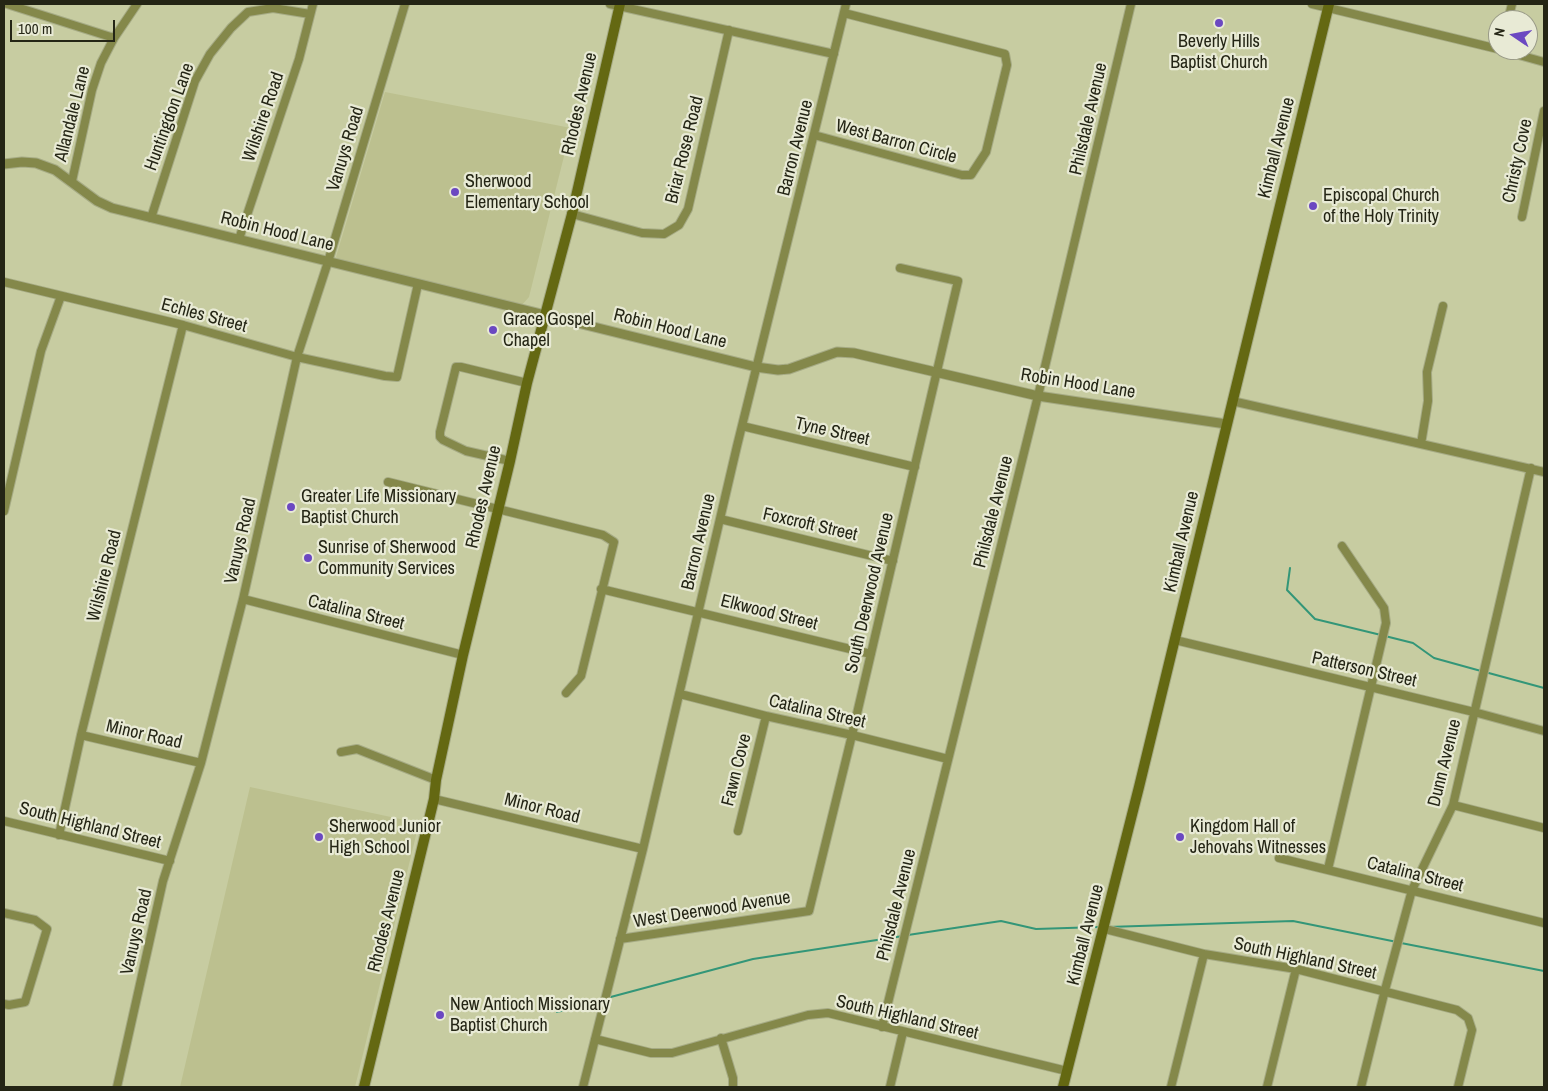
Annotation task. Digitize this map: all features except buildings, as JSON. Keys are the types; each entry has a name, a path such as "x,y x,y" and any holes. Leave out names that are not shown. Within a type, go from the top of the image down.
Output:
{"main road":[{"name":"Rhodes Avenue","path":"364,1087 434,798 436,780 463,656 527,383 572,214 616,5"},
{"name":"Kimball Avenue","path":"1063,1087 1105,929 1328,6"}],"street":[{"name":"Allandale Lane","path":"72,182 92,90 114,38 137,4"},
{"name":"Wilshire Road","path":"238,239 299,59 312,4"},
{"name":"Vanuys Road","path":"117,1087 164,881 201,763 243,599 297,357 328,262 405,4"},
{"name":"Barron Avenue","path":"583,1087 643,849 756,367 846,4"},
{"name":"Philsdale Avenue","path":"882,1027 1038,396 1131,4"},
{"path":"1312,4 1328,6 1488,47"},
{"path":"616,5 834,54"},
{"path":"8,6 114,38"},
{"name":"Huntingdon Lane","path":"151,218 195,81 210,54 231,28 248,12 273,8 310,14"},
{"name":"West Barron Circle","path":"814,135 962,175 971,175 986,152 1007,65 1004,54 844,12"},
{"name":"Briar Rose Road","path":"572,214 642,233 664,234 680,225 688,209 729,30"},
{"name":"Christy Cove","path":"1522,217 1544,111"},
{"name":"Robin Hood Lane","path":"4,164 36,163 55,170 97,201 112,208 756,367 778,370 789,369 837,352 854,353 1038,396 1226,424"},
{"name":"South Deerwood Avenue","path":"809,911 916,467 958,281 900,268"},
{"name":"Echles Street","path":"4,282 183,325 297,357 384,376 397,377 418,284"},
{"path":"4,511 41,351 61,296"},
{"path":"1421,444 1428,401 1428,372 1443,306"},
{"name":"Wilshire Road","path":"59,835 81,736 183,325"},
{"path":"510,460 466,451 443,440 439,435 456,367 527,383"},
{"path":"1232,401 1544,472"},
{"name":"Tyne Street","path":"742,426 916,467"},
{"name":"Dunn Avenue","path":"1361,1087 1384,990 1412,890 1453,805 1531,468"},
{"path":"388,482 603,535 614,542 580,676 566,693"},
{"name":"Foxcroft Street","path":"720,519 893,561"},
{"path":"1328,869 1386,623 1384,608 1342,546"},
{"name":"Elkwood Street","path":"601,589 871,654"},
{"name":"Catalina Street","path":"243,599 463,656"},
{"name":"Patterson Street","path":"1175,640 1474,712 1544,731"},
{"name":"Catalina Street","path":"680,694 948,759"},
{"name":"Fawn Cove","path":"738,831 766,716"},
{"name":"Minor Road","path":"81,736 201,763"},
{"path":"341,752 357,749 436,780"},
{"name":"Minor Road","path":"434,798 643,849"},
{"path":"1453,805 1544,828"},
{"name":"South Highland Street","path":"4,821 170,861"},
{"name":"Catalina Street","path":"1279,858 1544,923"},
{"name":"West Deerwood Avenue","path":"620,939 809,911"},
{"path":"4,913 35,920 47,929 25,1002 4,1004"},
{"name":"South Highland Street","path":"1105,929 1204,954 1296,969 1457,1010 1468,1018 1472,1030 1458,1087"},
{"path":"1172,1087 1204,954"},
{"path":"1267,1087 1296,969"},
{"name":"South Highland Street","path":"595,1039 651,1053 672,1053 808,1014 828,1014 1067,1071"},
{"path":"890,1087 903,1032"},
{"path":"721,1038 733,1078 733,1087"}],"shaded area":[{"name":"Sherwood Elementary School","path":"385,92 571,128 529,297 522,305 339,260 336,257"},
{"path":"250,787 419,823 355,1087 180,1087"}],"waterway":[{"path":"1290,568 1287,590 1315,619 1381,635"},
{"path":"1385,636 1413,643 1434,658 1481,671"},
{"path":"1485,672 1544,688"},
{"path":"908,935 1001,921 1036,929 1099,927"},
{"path":"1108,927 1293,921 1397,942"},
{"path":"607,998 753,959 903,936"},
{"path":"1401,943 1544,971"},
{"path":"557,1012 603,1000"}],"place":[{"name":"Beverly Hills Baptist Church","path":"1219,23"},
{"name":"Sherwood Elementary School","path":"455,192"},
{"name":"Episcopal Church of the Holy Trinity","path":"1313,206"},
{"name":"Grace Gospel Chapel","path":"493,330"},
{"name":"Greater Life Missionary Baptist Church","path":"291,507"},
{"name":"Sunrise of Sherwood Community Services","path":"308,558"},
{"name":"Sherwood Junior High School","path":"319,837"},
{"name":"Kingdom Hall of Jehovahs Witnesses","path":"1180,837"},
{"name":"New Antioch Missionary Baptist Church","path":"440,1015"}]}
